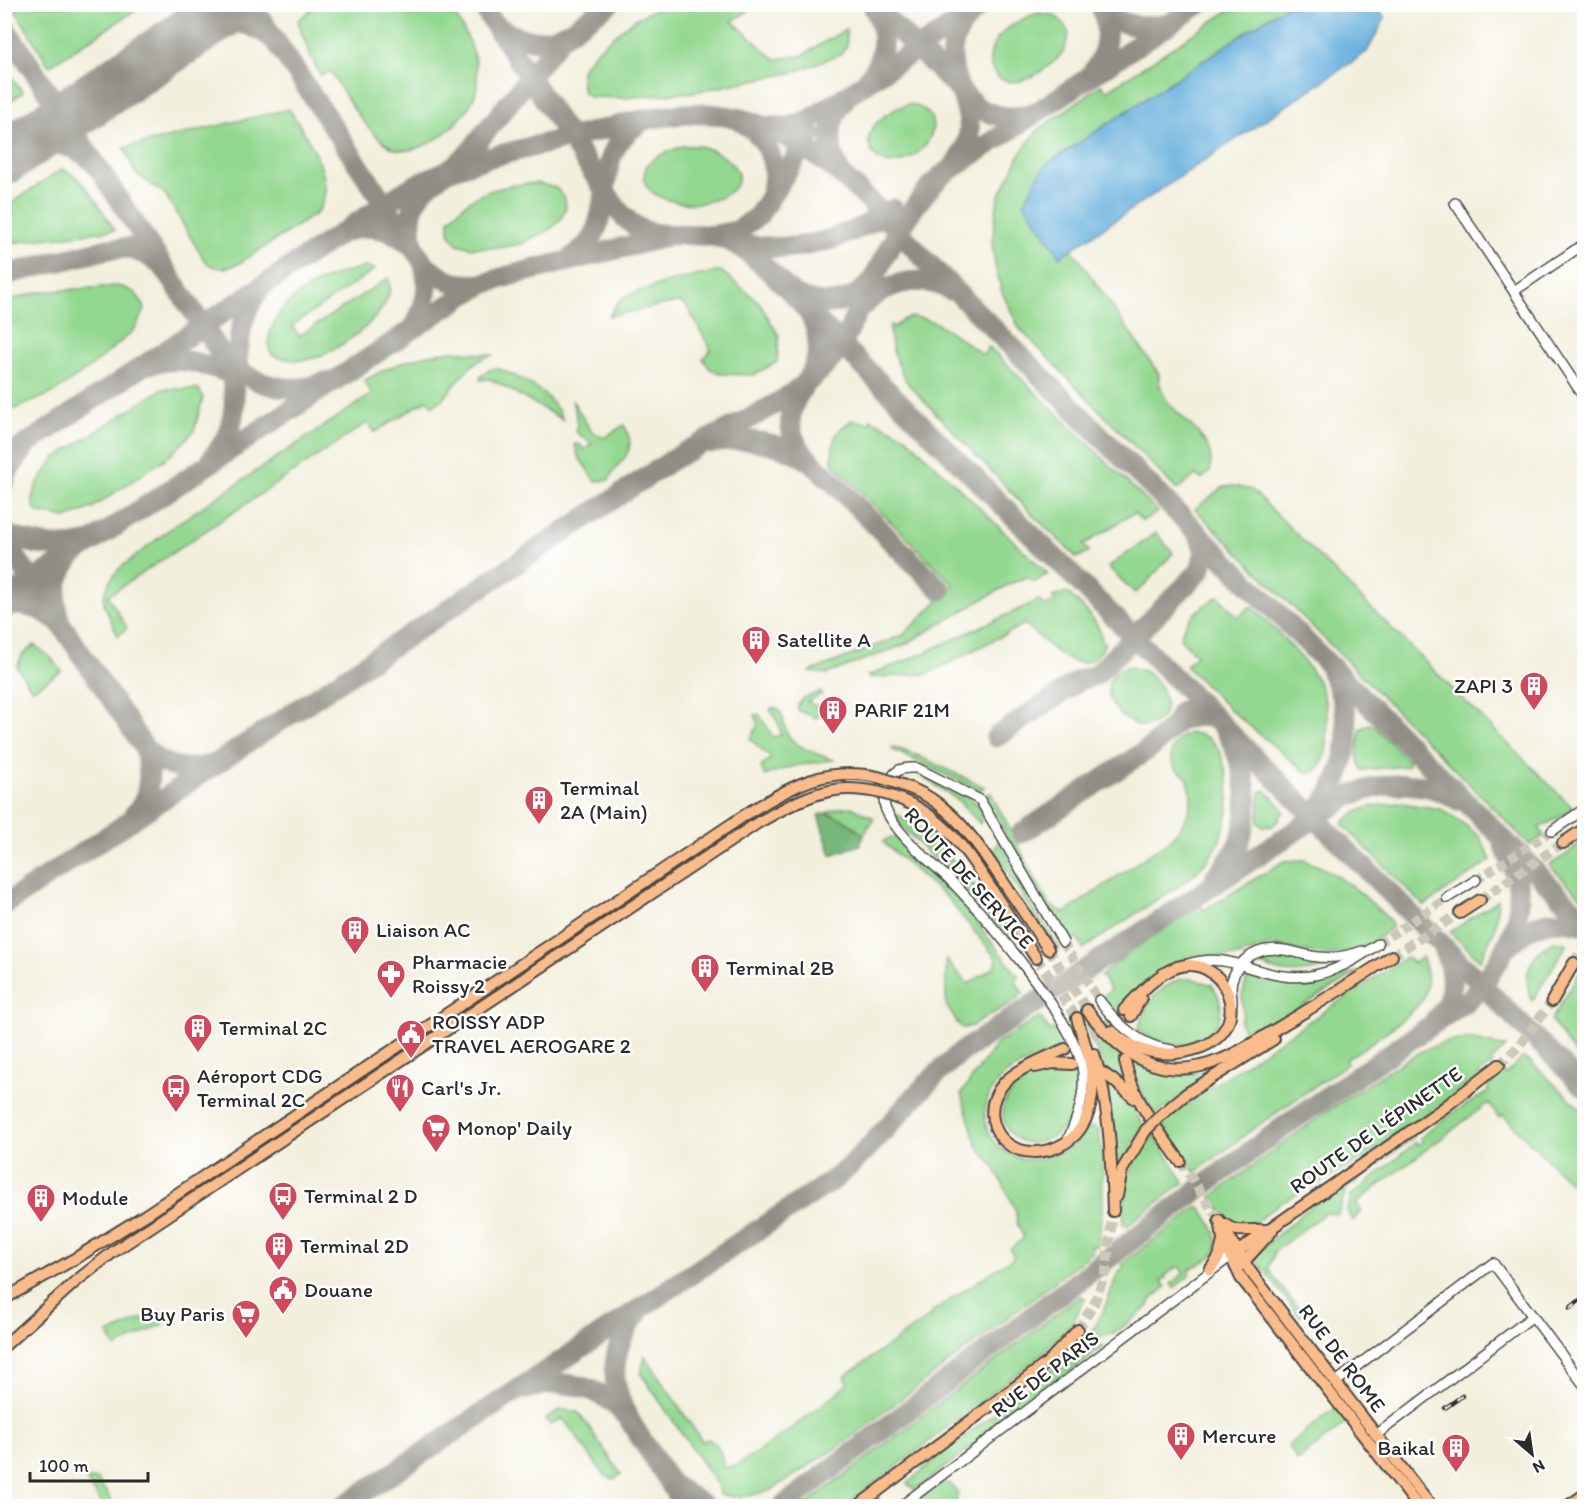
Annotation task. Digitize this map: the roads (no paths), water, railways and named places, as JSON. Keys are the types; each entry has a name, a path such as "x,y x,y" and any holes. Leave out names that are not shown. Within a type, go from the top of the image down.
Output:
{"main road":[{"path":"4,1299 147,1214 751,811 813,779 856,774 876,776 910,787 937,802 960,823 981,850 1048,949"},
{"path":"4,1347 75,1282 113,1252 749,828 797,802 835,790 869,790 902,799 929,813 950,832 972,859 1036,958"},
{"path":"1563,843 1584,829"},
{"path":"1460,913 1480,900"},
{"path":"1127,1013 1150,986 1165,973 1189,965 1212,973 1221,981 1232,1006 1229,1023 1219,1037 1192,1052 1168,1054 1135,1047 1118,1037 1087,1010 1114,1042 1129,1054 1146,1063 1168,1068 1192,1068 1220,1060 1306,1012 1392,956"},
{"path":"1552,1001 1574,963"},
{"path":"1065,1049 1045,1057 1007,1080 998,1090 993,1100 992,1115 995,1128 1002,1139 1013,1148 1031,1153 1048,1151 1067,1141 1080,1130 1089,1110 1093,1093 1089,1059 1077,1018 1095,1055 1104,1094 1110,1145 1113,1211 1122,1170 1146,1130 1186,1094 1291,1028 1306,1012"},
{"path":"1125,1061 1130,1081 1148,1115"},
{"path":"1021,1072 1053,1063 1072,1064"},
{"name":"ROUTE DE L'ÉPINETTE","path":"1233,1254 1445,1107 1499,1065"},
{"path":"1103,1073 1128,1092 1148,1115 1180,1161"},
{"path":"1219,1220 1232,1230 1270,1228"},
{"path":"1219,1220 1223,1240 1233,1254"},
{"path":"1219,1220 1232,1238 1233,1254"},
{"name":"ROUTE DE L'ÉPINETTE","path":"1240,1267 1271,1234 1270,1228"},
{"name":"RUE DE PARIS","path":"1210,1270 1219,1257 1223,1240"},
{"name":"RUE DE ROME","path":"1233,1254 1240,1267 1418,1506"},
{"name":"RUE DE ROME","path":"1240,1267 1336,1382 1431,1506"},
{"path":"858,1506 1047,1363 1078,1330"},
{"path":"1568,1506 1584,1495"}],"street":[{"path":"1455,203 1584,397"},
{"path":"1514,291 1584,244"},
{"name":"ROUTE DE SERVICE","path":"1063,942 980,800 917,768 898,771 891,779 883,801 886,812 899,830 976,906 1065,1025 1077,1049 1083,1072 1083,1095 1079,1116 1067,1141"},
{"path":"1552,831 1584,809"},
{"path":"1447,898 1476,879"},
{"path":"1178,967 1210,960 1241,963 1284,976 1304,976 1337,969 1354,961 1378,944 1359,952 1330,957 1274,949 1251,955 1241,963 1232,982 1232,1006"},
{"path":"1099,1000 1112,1017 1139,1039 1152,1046 1192,1052"},
{"name":"RUE DE PARIS","path":"901,1506 1233,1254"},
{"path":"1336,1382 1493,1263 1584,1385"},
{"path":"1376,1435 1533,1316"}],"water":[{"path":"1287,5 1376,5 1385,18 1367,52 1060,257 1024,203 1044,166"}],"tunnel":[{"path":"1476,880 1552,831"},
{"path":"1480,900 1563,843"},
{"path":"1378,944 1447,898"},
{"path":"1392,956 1460,913"},
{"path":"1063,942 1099,1000"},
{"path":"1574,963 1584,945"},
{"path":"1048,949 1087,1010"},
{"path":"1036,958 1077,1018"},
{"path":"1499,1065 1519,1046 1552,1001"},
{"path":"1065,1049 1096,1033 1122,1012"},
{"path":"1180,1161 1219,1220"},
{"path":"1078,1330 1094,1304 1106,1271 1113,1211"}],"railway":[{"path":"1570,1308 1584,1297"},
{"path":"1445,1408 1462,1396"}],"place":[{"name":"Satellite A","path":"756,666"},
{"name":"ZAPI 3","path":"1534,712"},
{"name":"PARIF 21M","path":"833,736"},
{"name":"Terminal 2A (Main)","path":"539,826"},
{"name":"Liaison AC","path":"355,956"},
{"name":"Terminal 2B","path":"705,994"},
{"name":"Pharmacie Roissy 2","path":"391,1000"},
{"name":"Terminal 2C","path":"198,1054"},
{"name":"ROISSY ADP TRAVEL AEROGARE 2","path":"411,1060"},
{"name":"Aéroport CDG Terminal 2C","path":"176,1114"},
{"name":"Carl's Jr.","path":"400,1114"},
{"name":"Monop' Daily","path":"436,1154"},
{"name":"Terminal 2 D","path":"283,1222"},
{"name":"Module","path":"41,1224"},
{"name":"Terminal 2D","path":"279,1272"},
{"name":"Douane","path":"283,1316"},
{"name":"Buy Paris","path":"246,1340"},
{"name":"Mercure","path":"1181,1462"},
{"name":"Baikal","path":"1456,1474"}]}
